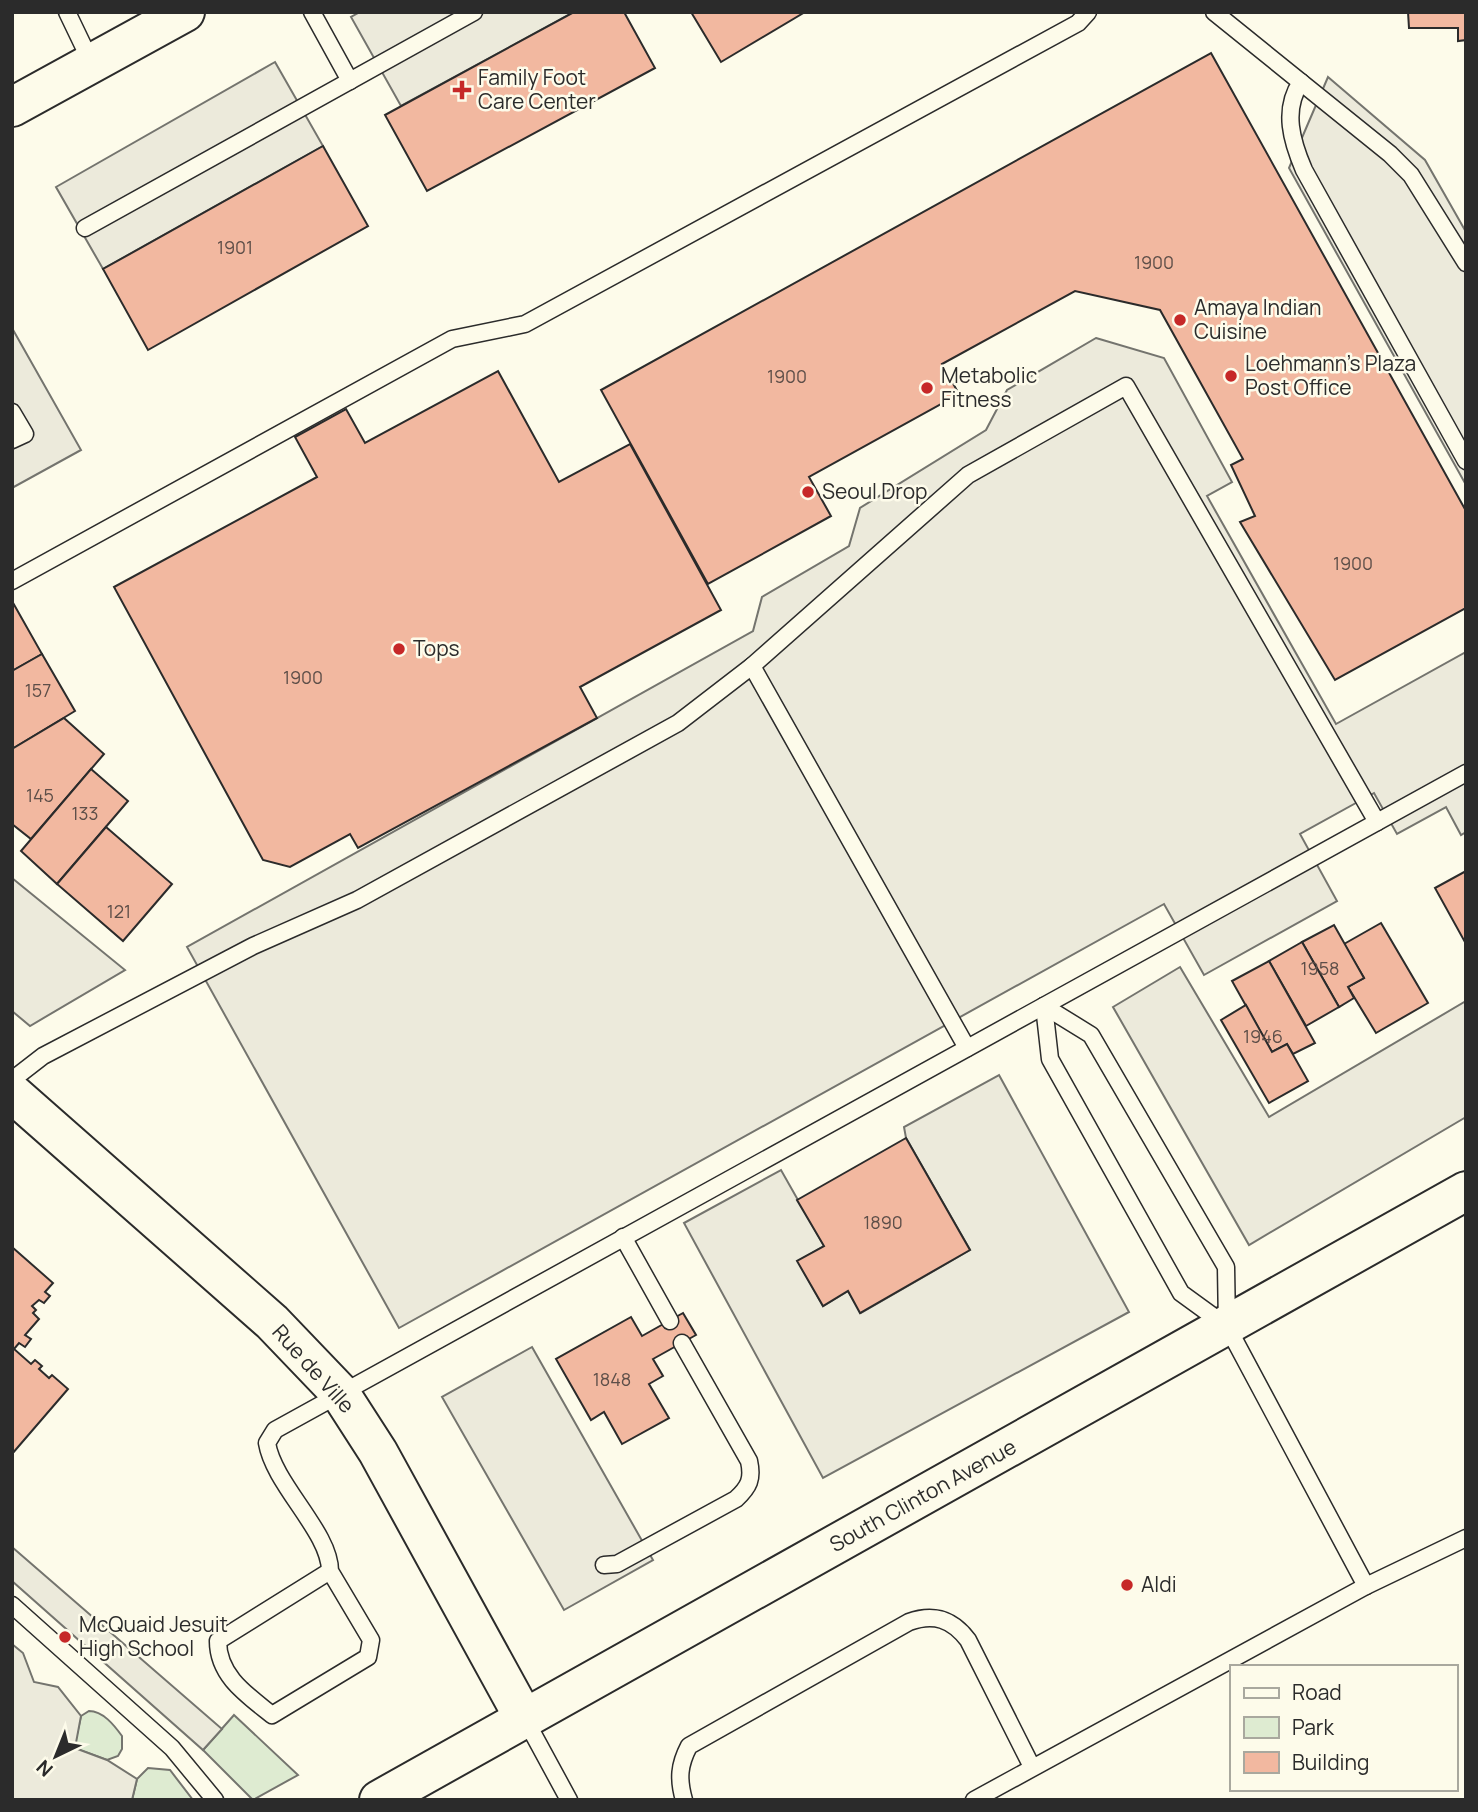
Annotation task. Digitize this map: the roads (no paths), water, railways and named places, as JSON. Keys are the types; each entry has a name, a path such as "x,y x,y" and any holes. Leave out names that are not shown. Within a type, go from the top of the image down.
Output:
{"street":[{"path":"12,107 185,12"},
{"name":"Rue de Ville","path":"15,1098 272,1322 340,1393 378,1452 524,1718"},
{"name":"South Clinton Avenue","path":"379,1800 1466,1191"}],"lane":[{"path":"67,12 91,62"},
{"path":"312,12 350,81"},
{"path":"85,228 474,12"},
{"path":"12,581 452,339 526,324 1078,23 1088,12"},
{"path":"1214,12 1390,154 1411,175 1466,263"},
{"path":"1301,82 1293,93 1290,108 1295,149 1304,170 1466,461"},
{"path":"15,1098 43,1056 253,946 357,900 678,723 752,666 968,475 1126,386 1377,822"},
{"path":"12,412 24,434 12,440"},
{"path":"752,666 967,1048"},
{"path":"330,1571 218,1641 218,1651 233,1684 272,1715 368,1657 372,1651 371,1640 330,1571 330,1563 314,1530 269,1458 267,1443 275,1430 1466,773"},
{"path":"1044,1006 1049,1059 1181,1293 1227,1326 1366,1586"},
{"path":"1044,1006 1091,1035 1226,1267 1227,1326"},
{"path":"623,1237 670,1321"},
{"path":"604,1565 618,1564 736,1499 748,1488 752,1474 749,1461 682,1343"},
{"path":"974,1800 1366,1586 1466,1538"},
{"path":"12,1605 172,1748 215,1800"},
{"path":"684,1800 679,1782 681,1762 690,1746 896,1629 924,1616 943,1619 957,1627 968,1640 1031,1767"},
{"path":"524,1718 569,1800"}],"place":[{"name":"Family Foot Care Center","path":"462,90"},
{"name":"Amaya Indian Cuisine","path":"1180,320"},
{"name":"Loehmann's Plaza Post Office","path":"1231,376"},
{"name":"Metabolic Fitness","path":"927,388"},
{"name":"Seoul Drop","path":"808,492"},
{"name":"Tops","path":"399,649"},
{"name":"Aldi","path":"1127,1585"},
{"name":"McQuaid Jesuit High School","path":"65,1637"}]}
